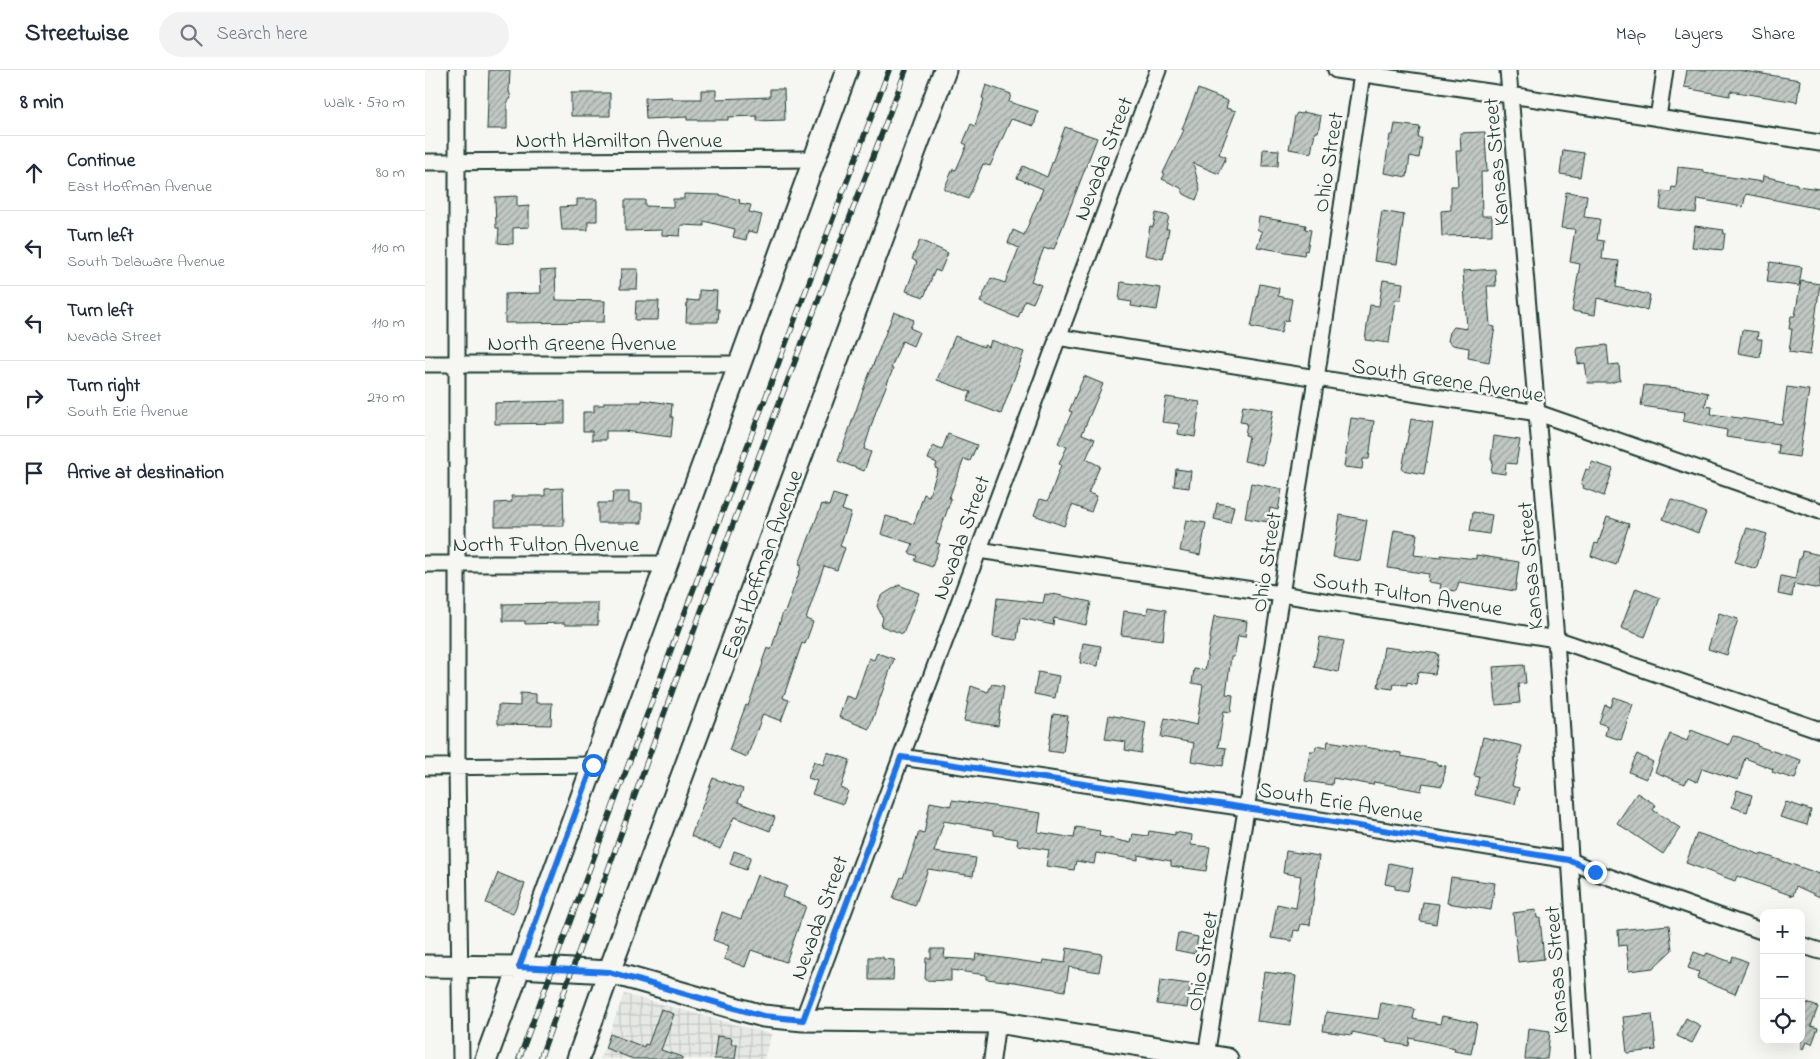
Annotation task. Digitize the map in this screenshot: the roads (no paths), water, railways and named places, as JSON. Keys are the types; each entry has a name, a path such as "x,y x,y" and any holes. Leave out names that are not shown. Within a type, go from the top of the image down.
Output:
{"street":[{"path":"457,70 455,364 461,1059"},
{"path":"486,1059 847,70"},
{"name":"East Hoffman Avenue","path":"578,1059 945,70"},
{"name":"Nevada Street","path":"803,1020 1158,70"},
{"path":"1336,70 1820,143"},
{"name":"Kansas Street","path":"1508,70 1556,639 1583,1059"},
{"path":"1658,118 1665,70"},
{"name":"Ohio Street","path":"1216,1057 1246,808 1316,379 1362,74"},
{"name":"North Hamilton Avenue","path":"425,162 814,159"},
{"name":"South Greene Avenue","path":"1057,337 1538,413 1820,510"},
{"name":"North Greene Avenue","path":"425,364 740,364"},
{"name":"South Fulton Avenue","path":"978,550 1281,594 1556,639 1820,730"},
{"name":"North Fulton Avenue","path":"425,564 666,564"},
{"name":"South Erie Avenue","path":"901,757 1246,808 1569,860 1595,872 1760,931"},
{"path":"425,767 593,765"},
{"path":"1805,946 1820,952"},
{"path":"425,966 519,967 609,972 763,1016 803,1020 997,1022 1216,1057"},
{"path":"992,1059 997,1022"}],"railway":[{"path":"519,1059 889,70"},
{"path":"540,1059 722,553 906,70"}]}
